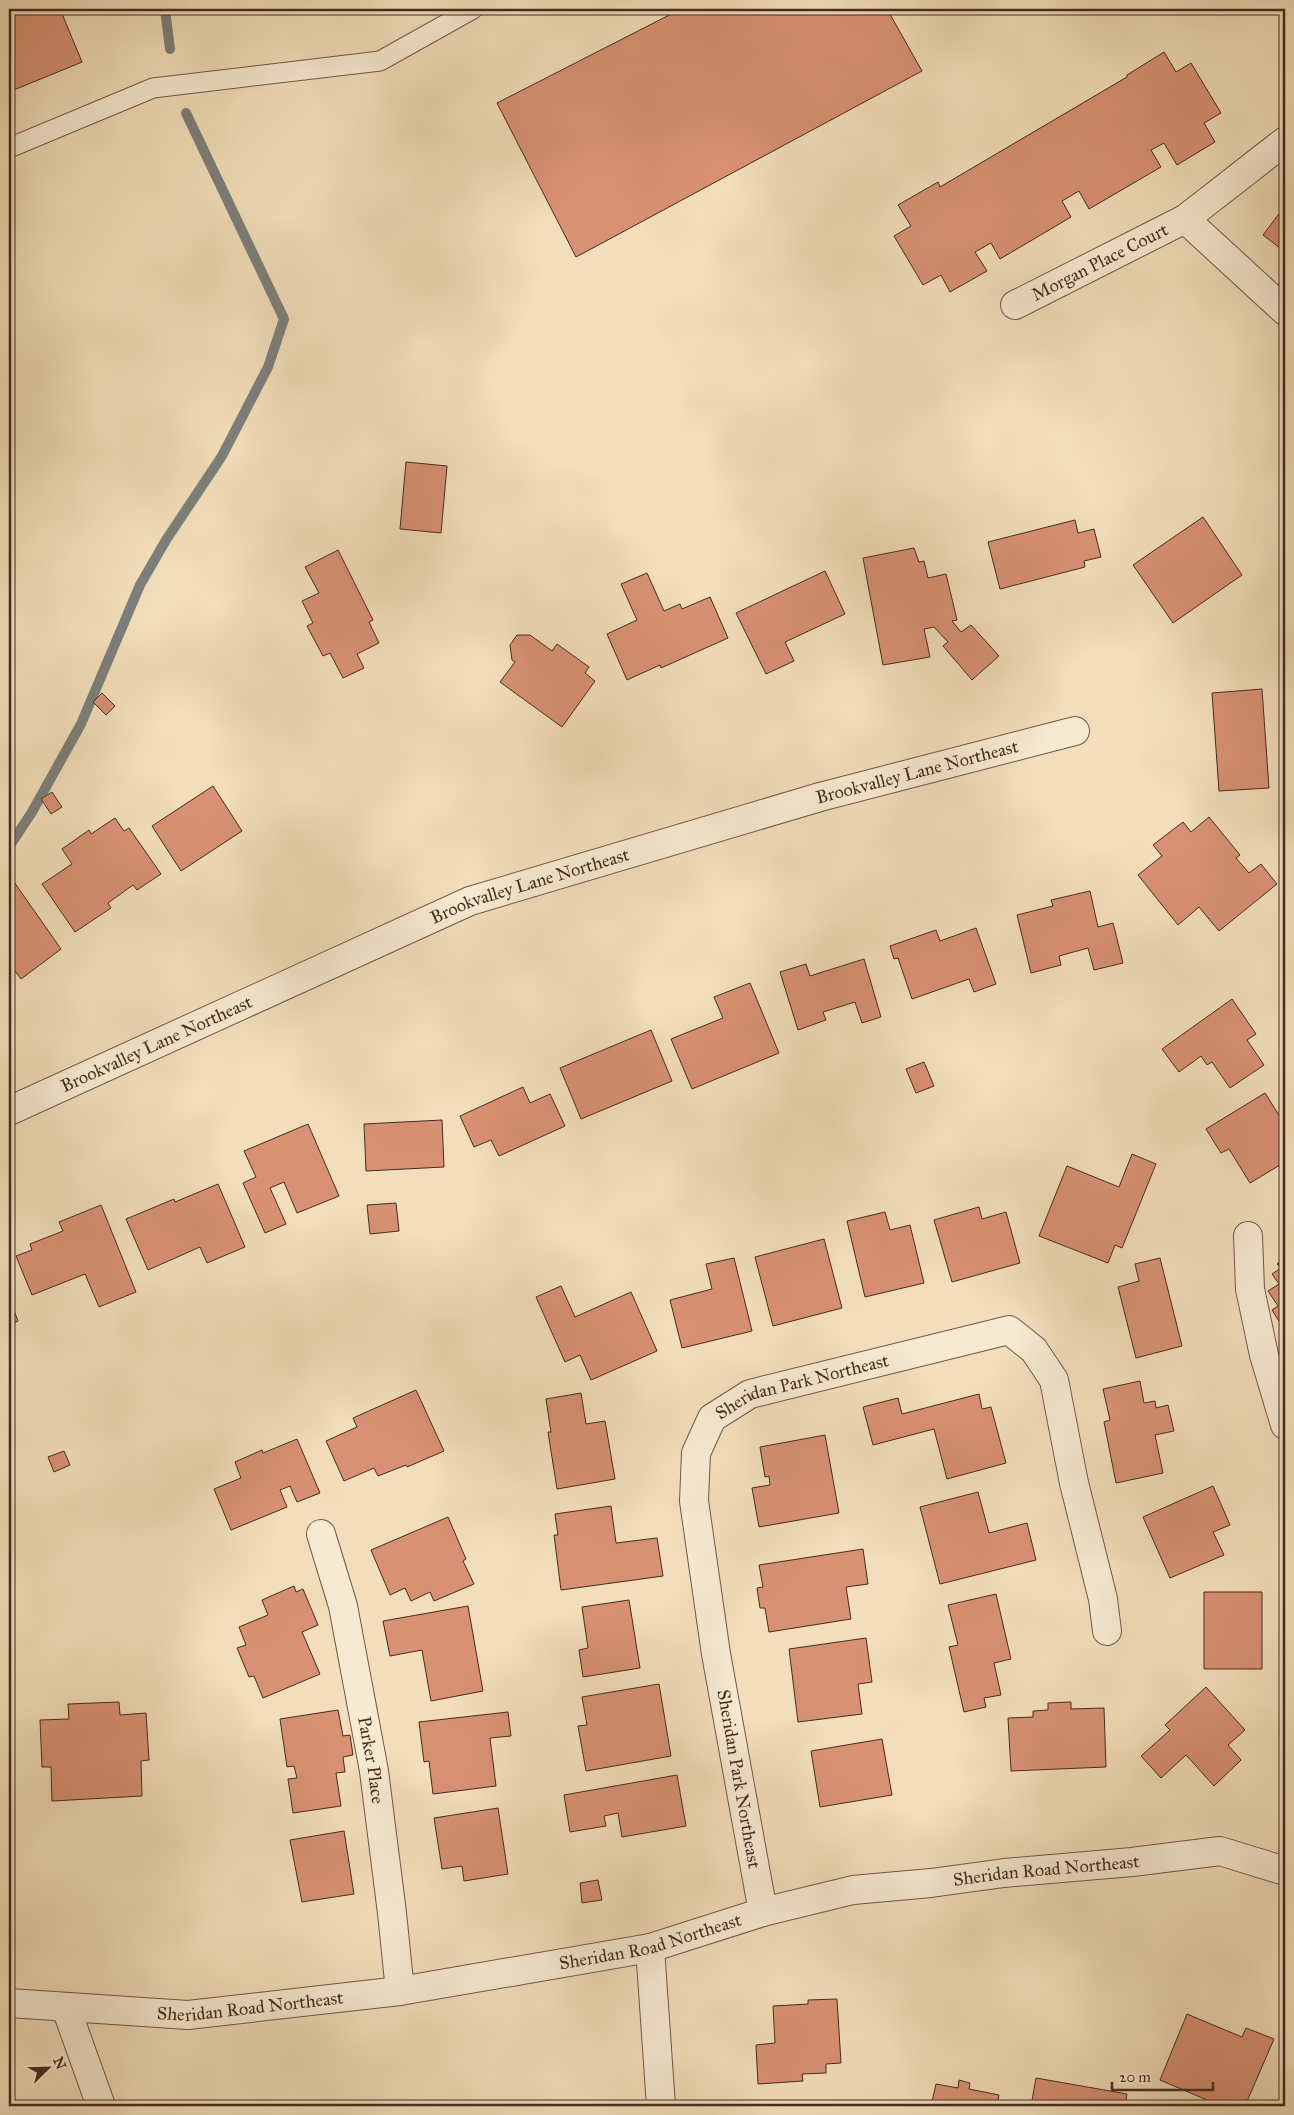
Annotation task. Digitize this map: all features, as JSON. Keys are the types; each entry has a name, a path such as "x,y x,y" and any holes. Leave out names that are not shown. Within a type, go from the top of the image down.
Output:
{"street":[{"name":"Morgan Place Court","path":"1014,305 1185,219 1285,141"},
{"name":"Morgan Place Court","path":"1185,219 1285,312"},
{"name":"Brookvalley Lane Northeast","path":"9,1111 470,901 820,797 1075,731"},
{"path":"1248,1236 1250,1289 1264,1355 1285,1425"},
{"name":"Sheridan Park Northeast","path":"763,1912 716,1654 694,1501 696,1453 712,1418 750,1394 1009,1330 1034,1350 1054,1380 1074,1483 1103,1599 1107,1631"},
{"name":"Parker Place","path":"321,1534 343,1606 374,1771 400,1991"},
{"name":"Sheridan Road Northeast","path":"9,2003 188,2016 400,1991 650,1948 763,1912 853,1890 930,1883 1004,1873 1132,1862 1220,1851 1285,1871"},
{"path":"650,1948 661,2106"},
{"path":"66,2008 101,2106"}],"lane":[{"path":"9,148 153,88 380,61 473,9"}],"building":[{"path":"9,9 60,9 82,62 9,92"},
{"path":"681,9 887,9 922,71 576,257 497,103"},
{"path":"1164,52 1176,72 1191,63 1221,113 1204,123 1215,142 1177,165 1164,143 1151,150 1161,167 1089,209 1079,191 1062,201 1071,217 1000,259 991,243 975,252 987,271 950,292 941,275 923,285 894,236 911,226 898,205 938,182 940,187 1127,77 1127,75"},
{"path":"1285,206 1285,252 1263,235"},
{"path":"406,462 447,466 441,533 400,529"},
{"path":"1203,517 1242,575 1173,623 1133,565"},
{"path":"1075,520 1078,533 1094,529 1101,557 1084,561 1085,567 1000,589 988,542"},
{"path":"914,548 919,562 924,561 928,578 946,574 957,620 952,621 961,632 971,625 999,656 972,680 943,646 948,642 934,627 924,629 930,657 883,665 863,558"},
{"path":"338,550 373,620 369,622 379,643 357,654 364,668 343,678 330,653 323,656 307,626 313,623 302,601 319,593 305,567"},
{"path":"825,571 845,614 785,642 794,661 766,674 736,613"},
{"path":"647,573 664,611 680,604 682,609 710,597 728,638 661,668 660,665 627,680 607,634 637,620 621,584"},
{"path":"517,635 530,635 552,651 557,644 589,667 585,673 595,681 562,727 500,682 515,662 512,660 510,645"},
{"path":"1262,689 1269,788 1219,791 1212,693"},
{"path":"102,693 115,706 106,715 93,702"},
{"path":"213,786 242,831 181,871 152,826"},
{"path":"52,792 62,807 51,814 41,799"},
{"path":"1209,817 1240,855 1236,858 1249,873 1261,864 1277,884 1219,931 1199,907 1178,925 1138,875 1162,856 1153,845 1183,822 1191,832"},
{"path":"115,818 124,831 129,828 161,874 137,890 133,885 108,903 111,908 75,932 42,884 72,864 62,849 89,830 91,834"},
{"path":"14,882 61,949 21,979 9,963 9,886"},
{"path":"1090,891 1098,927 1113,923 1123,963 1094,970 1088,948 1059,956 1061,965 1031,973 1017,915 1053,906 1051,900"},
{"path":"976,928 996,984 974,992 969,979 912,999 898,958 894,959 890,946 936,930 940,941"},
{"path":"864,959 881,1017 862,1023 855,1002 823,1012 826,1020 798,1030 780,972 806,964 810,976"},
{"path":"750,983 779,1053 692,1089 671,1039 723,1018 714,997"},
{"path":"1232,999 1256,1034 1247,1040 1264,1065 1230,1088 1212,1062 1207,1065 1201,1056 1179,1072 1162,1049"},
{"path":"651,1030 672,1081 581,1119 560,1068"},
{"path":"924,1062 934,1086 916,1093 906,1069"},
{"path":"523,1087 530,1103 550,1094 565,1126 499,1156 491,1140 474,1147 460,1116"},
{"path":"1265,1093 1285,1125 1280,1128 1285,1136 1285,1162 1250,1183 1229,1149 1221,1153 1206,1129"},
{"path":"442,1120 444,1167 366,1171 364,1124"},
{"path":"308,1124 339,1196 297,1213 284,1182 270,1188 286,1224 265,1233 243,1183 256,1177 244,1151"},
{"path":"1132,1154 1156,1164 1122,1248 1115,1245 1108,1263 1039,1236 1067,1166 1119,1187"},
{"path":"218,1184 245,1247 207,1263 200,1247 148,1270 126,1219 174,1199 175,1202"},
{"path":"396,1203 399,1231 370,1234 367,1205"},
{"path":"101,1205 136,1292 99,1307 85,1274 32,1295 16,1256 32,1250 30,1244 63,1231 59,1222"},
{"path":"979,1207 982,1219 1006,1212 1020,1263 952,1282 934,1220"},
{"path":"885,1212 890,1230 910,1225 924,1283 865,1297 847,1221"},
{"path":"824,1239 842,1308 773,1326 755,1257"},
{"path":"734,1258 752,1331 682,1348 670,1300 712,1289 706,1264"},
{"path":"1160,1258 1182,1346 1136,1358 1118,1287 1139,1281 1135,1264"},
{"path":"1285,1258 1285,1331 1272,1310 1278,1306 1268,1291 1279,1284 1272,1274 1281,1268 1277,1264"},
{"path":"561,1286 575,1317 631,1292 657,1351 591,1380 580,1355 565,1362 536,1297"},
{"path":"9,1297 18,1321 9,1325"},
{"path":"1140,1381 1144,1403 1155,1401 1156,1408 1168,1405 1174,1431 1155,1435 1163,1473 1116,1483 1104,1422 1110,1420 1103,1389"},
{"path":"416,1390 444,1451 407,1467 406,1465 378,1476 374,1468 344,1481 326,1441 357,1427 353,1418"},
{"path":"581,1393 586,1424 605,1421 615,1479 557,1489 548,1432 551,1432 546,1399"},
{"path":"979,1394 982,1409 991,1407 1006,1463 947,1479 934,1429 873,1445 863,1407 898,1398 902,1414"},
{"path":"825,1435 839,1513 759,1527 752,1488 770,1485 769,1476 765,1477 760,1447"},
{"path":"297,1439 320,1493 297,1502 290,1486 280,1490 287,1507 231,1530 214,1489 241,1478 235,1462 262,1450 263,1453"},
{"path":"64,1451 70,1465 54,1472 48,1457"},
{"path":"1213,1486 1230,1525 1213,1532 1224,1555 1170,1578 1143,1517"},
{"path":"978,1492 989,1533 1027,1523 1036,1560 940,1584 920,1507"},
{"path":"611,1506 616,1543 657,1538 663,1576 561,1590 554,1535 558,1535 555,1514"},
{"path":"448,1517 466,1559 463,1561 474,1584 434,1601 430,1592 411,1601 405,1588 390,1595 371,1550"},
{"path":"863,1549 868,1584 846,1587 851,1619 769,1632 765,1608 760,1608 757,1588 763,1587 759,1565"},
{"path":"294,1586 296,1592 303,1589 318,1625 302,1632 320,1674 263,1698 254,1676 249,1677 237,1648 246,1645 239,1627 268,1615 262,1600"},
{"path":"1204,1592 1262,1592 1262,1669 1204,1669"},
{"path":"996,1594 1011,1659 994,1663 1001,1695 984,1698 986,1707 964,1712 949,1647 958,1645 948,1605"},
{"path":"629,1600 640,1668 583,1677 579,1650 588,1648 582,1607"},
{"path":"468,1606 483,1691 431,1701 422,1650 390,1656 383,1621"},
{"path":"866,1638 872,1682 858,1684 862,1714 798,1722 789,1649"},
{"path":"659,1684 671,1756 586,1771 578,1726 587,1725 582,1697"},
{"path":"1206,1687 1245,1730 1228,1745 1241,1760 1214,1786 1186,1755 1161,1778 1141,1756 1170,1730 1165,1725"},
{"path":"119,1702 120,1715 146,1713 149,1760 141,1761 142,1796 52,1801 51,1767 42,1767 40,1720 69,1719 68,1704"},
{"path":"1071,1702 1071,1709 1104,1708 1106,1767 1011,1771 1008,1718 1033,1717 1033,1711 1048,1710 1048,1703"},
{"path":"338,1710 343,1736 350,1735 353,1755 343,1757 345,1772 336,1773 341,1806 293,1813 288,1779 297,1778 294,1766 287,1767 280,1719"},
{"path":"508,1712 511,1736 490,1738 496,1786 433,1794 429,1761 424,1762 419,1722"},
{"path":"882,1739 892,1795 820,1807 811,1751"},
{"path":"677,1775 686,1826 622,1837 618,1813 604,1816 606,1826 570,1832 564,1795"},
{"path":"498,1808 508,1874 464,1881 462,1866 442,1869 434,1818"},
{"path":"344,1831 354,1894 302,1902 290,1840"},
{"path":"598,1880 602,1900 582,1903 580,1883"},
{"path":"837,1999 841,2063 826,2064 826,2073 802,2074 803,2081 758,2084 756,2045 775,2043 773,2006 808,2004 808,2000"},
{"path":"1187,2014 1242,2037 1246,2028 1274,2039 1245,2106 1221,2106 1160,2080"},
{"path":"1036,2078 1127,2094 1125,2106 1031,2106"},
{"path":"959,2080 970,2083 969,2089 999,2095 997,2106 931,2106 936,2084 958,2088"},
{"path":"1285,2094 1285,2106 1277,2106"}],"waterway":[{"path":"165,9 170,49"},
{"path":"9,847 32,812 81,724 140,585 166,540 222,456 268,367 284,319 186,113"}]}
